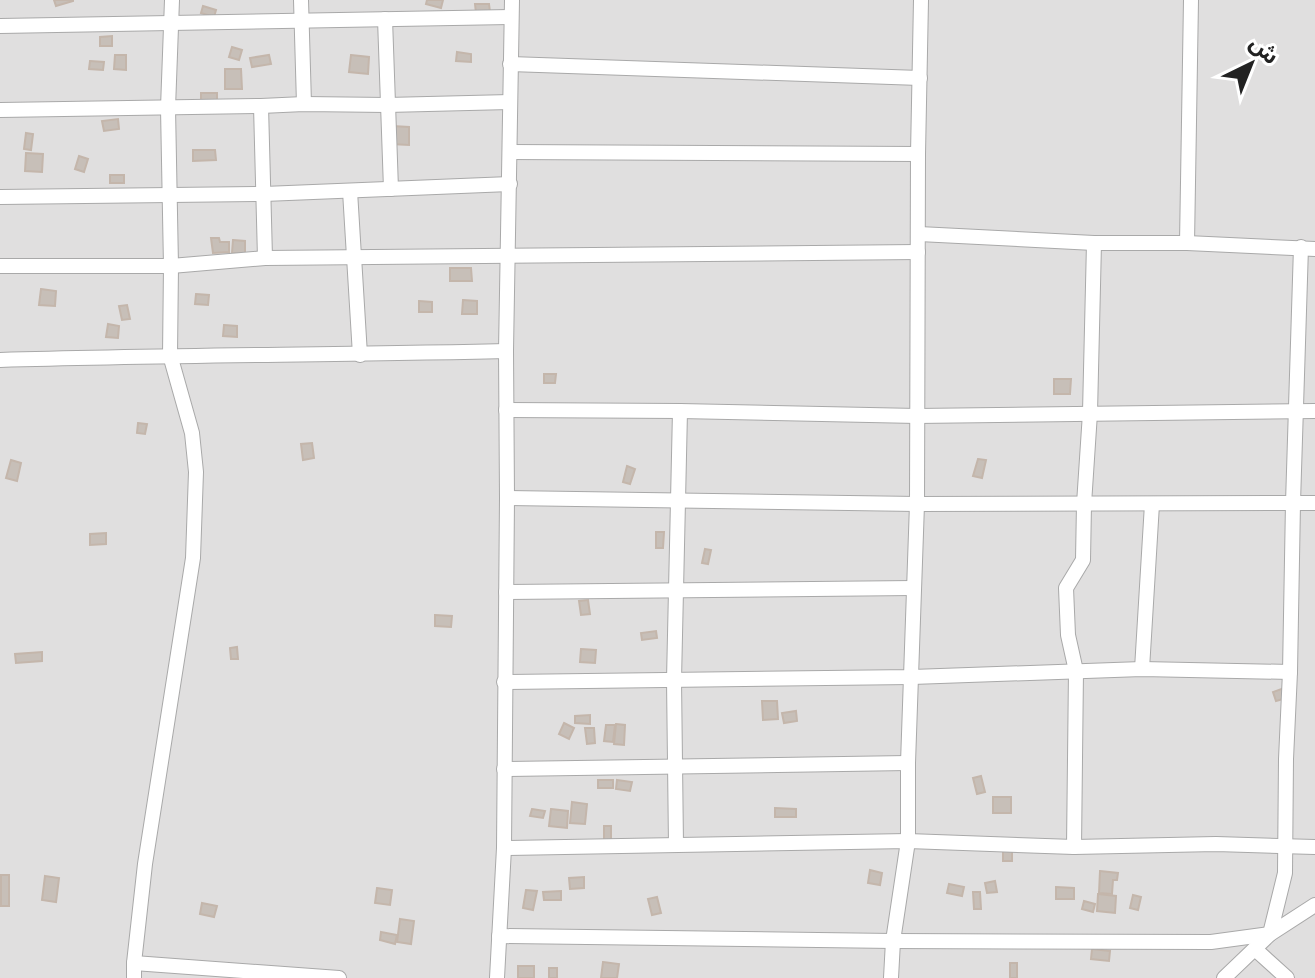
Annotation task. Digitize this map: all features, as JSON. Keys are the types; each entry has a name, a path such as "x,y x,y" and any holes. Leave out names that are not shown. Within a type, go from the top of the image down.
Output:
{"street":[{"path":"172,0 168,108 170,355 192,433 196,515 193,558 145,864 134,970 339,978"},
{"path":"301,0 304,104"},
{"path":"497,978 504,848 506,351 512,0"},
{"path":"891,978 893,941 908,841 917,504 921,0"},
{"path":"1187,243 1191,0"},
{"path":"0,26 511,17"},
{"path":"385,19 391,189"},
{"path":"510,64 920,78"},
{"path":"0,110 510,102"},
{"path":"261,106 265,258"},
{"path":"510,152 918,154"},
{"path":"0,197 264,194 510,184"},
{"path":"350,191 360,355"},
{"path":"919,234 1094,243 1308,248 1296,411 1286,759 1287,845 1285,873 1270,934"},
{"path":"1074,847 1076,671 1068,635 1066,588 1083,560 1094,243"},
{"path":"0,266 171,266 265,258 918,252"},
{"path":"0,360 506,351"},
{"path":"506,410 917,416 1315,411"},
{"path":"676,845 674,680 680,411"},
{"path":"507,498 917,504 1315,503"},
{"path":"1142,669 1152,504"},
{"path":"506,592 914,588"},
{"path":"504,682 912,677 1142,669 1290,672"},
{"path":"504,769 908,763"},
{"path":"504,848 908,841 1074,847 1216,844 1315,847"},
{"path":"1224,978 1270,934 1315,905"},
{"path":"499,936 1211,942 1270,934"},
{"path":"1255,949 1287,978"}],"shaded area":[{"path":"0,0 1315,0 1315,978 0,978"}],"building":[{"path":"54,0 73,0 73,1 56,6"},
{"path":"427,0 443,0 441,8 426,4"},
{"path":"475,4 489,4 490,12 476,13"},
{"path":"203,6 216,10 214,17 201,13"},
{"path":"112,36 112,46 100,46 100,37"},
{"path":"232,47 242,50 239,60 229,57"},
{"path":"457,52 471,54 471,62 456,61"},
{"path":"115,55 126,55 126,70 114,69"},
{"path":"269,55 271,64 252,67 250,58"},
{"path":"351,55 369,57 368,74 349,72"},
{"path":"90,61 104,62 103,70 89,69"},
{"path":"225,69 241,69 242,89 225,89"},
{"path":"201,93 217,93 217,101 201,101"},
{"path":"118,119 119,129 104,131 102,121"},
{"path":"392,126 409,127 409,145 391,144"},
{"path":"26,133 33,134 31,150 24,149"},
{"path":"193,150 215,150 216,160 193,161"},
{"path":"26,153 43,154 42,172 25,171"},
{"path":"79,156 88,159 84,172 75,169"},
{"path":"110,175 124,175 124,183 110,183"},
{"path":"211,238 229,242 229,252 213,253"},
{"path":"233,240 245,241 245,254 232,253"},
{"path":"450,268 471,268 472,281 450,281"},
{"path":"41,289 56,291 55,306 39,305"},
{"path":"196,294 209,295 208,305 195,304"},
{"path":"463,300 477,301 477,314 462,314"},
{"path":"419,301 432,302 432,312 419,312"},
{"path":"127,305 130,319 122,320 119,306"},
{"path":"108,324 119,326 118,338 106,337"},
{"path":"224,325 237,326 237,337 223,336"},
{"path":"544,374 556,374 555,383 544,383"},
{"path":"1054,379 1071,379 1070,394 1054,394"},
{"path":"138,423 147,424 145,434 137,433"},
{"path":"312,443 314,458 303,460 301,444"},
{"path":"978,459 986,460 982,478 973,476"},
{"path":"11,460 21,463 17,481 6,478"},
{"path":"627,466 635,469 630,484 623,482"},
{"path":"656,532 664,532 663,548 656,548"},
{"path":"106,533 106,544 90,545 90,534"},
{"path":"705,549 711,550 708,564 702,563"},
{"path":"588,600 590,614 581,615 579,601"},
{"path":"435,615 452,616 451,627 435,626"},
{"path":"656,631 657,638 642,640 641,633"},
{"path":"237,647 238,659 231,659 230,648"},
{"path":"581,649 596,650 595,663 580,662"},
{"path":"42,652 42,661 16,663 15,654"},
{"path":"1287,687 1290,697 1276,701 1273,692"},
{"path":"762,701 777,701 778,719 763,720"},
{"path":"796,711 797,721 784,723 782,713"},
{"path":"590,715 590,724 575,723 575,716"},
{"path":"564,723 574,728 569,739 559,734"},
{"path":"616,724 625,725 624,745 614,744"},
{"path":"606,725 615,725 613,742 604,741"},
{"path":"585,728 594,728 595,743 587,744"},
{"path":"981,776 985,792 977,794 973,778"},
{"path":"598,780 613,780 613,788 598,788"},
{"path":"617,780 632,782 630,791 616,789"},
{"path":"993,797 1011,797 1011,813 993,813"},
{"path":"572,802 587,804 585,824 570,823"},
{"path":"775,808 796,809 796,817 775,817"},
{"path":"532,809 545,811 543,818 530,816"},
{"path":"551,809 568,811 567,828 549,826"},
{"path":"604,826 611,826 611,840 604,840"},
{"path":"1003,849 1012,849 1012,861 1003,861"},
{"path":"870,870 882,873 880,885 868,883"},
{"path":"1100,871 1118,873 1117,880 1113,880 1112,894 1099,893"},
{"path":"1,875 9,875 9,906 1,906"},
{"path":"45,876 59,878 56,902 42,900"},
{"path":"584,877 584,888 570,889 569,878"},
{"path":"995,881 997,892 987,893 985,883"},
{"path":"949,884 964,887 962,896 947,893"},
{"path":"1056,887 1074,888 1074,899 1056,899"},
{"path":"377,888 392,890 390,905 375,903"},
{"path":"526,890 537,891 533,910 523,908"},
{"path":"561,891 561,900 544,900 543,892"},
{"path":"973,892 980,892 981,909 974,909"},
{"path":"1098,894 1116,896 1115,913 1097,911"},
{"path":"1133,895 1141,897 1138,910 1130,908"},
{"path":"657,897 661,913 652,915 648,899"},
{"path":"1084,901 1095,904 1093,912 1082,909"},
{"path":"202,903 217,906 214,917 200,914"},
{"path":"400,919 414,921 411,944 397,942"},
{"path":"381,932 397,935 395,944 380,940"},
{"path":"1092,949 1110,951 1109,961 1091,959"},
{"path":"603,962 619,964 617,978 601,978"},
{"path":"1010,963 1017,963 1017,978 1010,978"},
{"path":"518,966 534,966 534,978 518,978"},
{"path":"549,968 557,968 557,978 549,978"}]}
